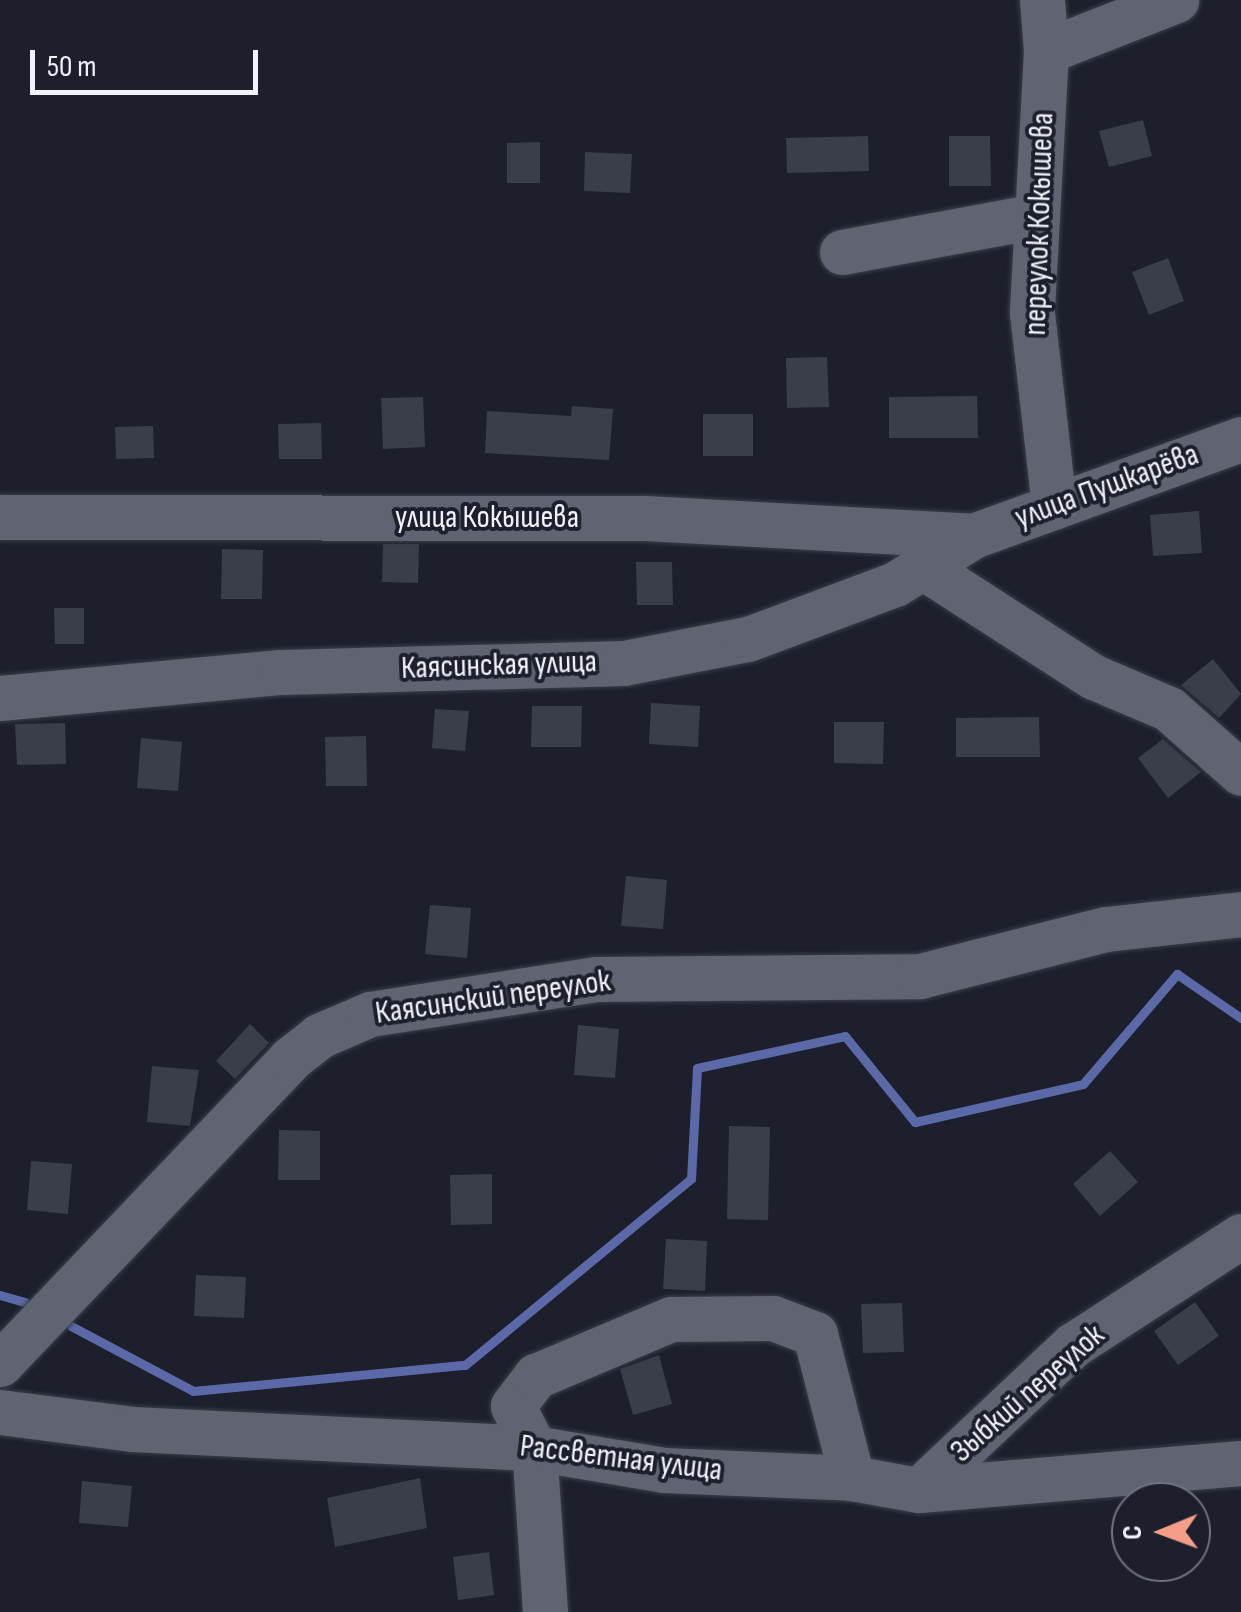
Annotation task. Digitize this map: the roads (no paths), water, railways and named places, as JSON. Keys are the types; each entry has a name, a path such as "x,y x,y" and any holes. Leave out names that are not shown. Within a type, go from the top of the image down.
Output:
{"street":[{"name":"переулок Кокышева","path":"1042,0 1046,52 1032,314 1054,506"},
{"path":"1046,52 1176,0"},
{"path":"842,252 1037,216"},
{"name":"улица Пушкарёва","path":"973,536 1241,439"},
{"name":"улица Кокышева","path":"0,517 645,518 973,536"},
{"name":"Каясинская улица","path":"0,698 281,672 624,662 748,639 922,567 973,536"},
{"path":"922,567 1094,677 1170,709 1241,773"},
{"name":"Каясинский переулок","path":"0,1364 290,1059 319,1036 370,1014 596,978 920,976 1106,929 1241,914"},
{"name":"Зыбкий переулок","path":"919,1490 1073,1345 1241,1236"},
{"path":"545,1612 534,1448 514,1406 536,1376 672,1319 772,1318 814,1334 852,1478"},
{"name":"Рассветная улица","path":"0,1412 132,1429 534,1448 664,1470 852,1478 919,1490 1241,1463"}],"waterway":[{"path":"71,1326 193,1391 465,1365 691,1179 697,1068 845,1036 915,1122 1083,1084 1177,974 1241,1018"},
{"path":"0,1295 25,1302"}]}
